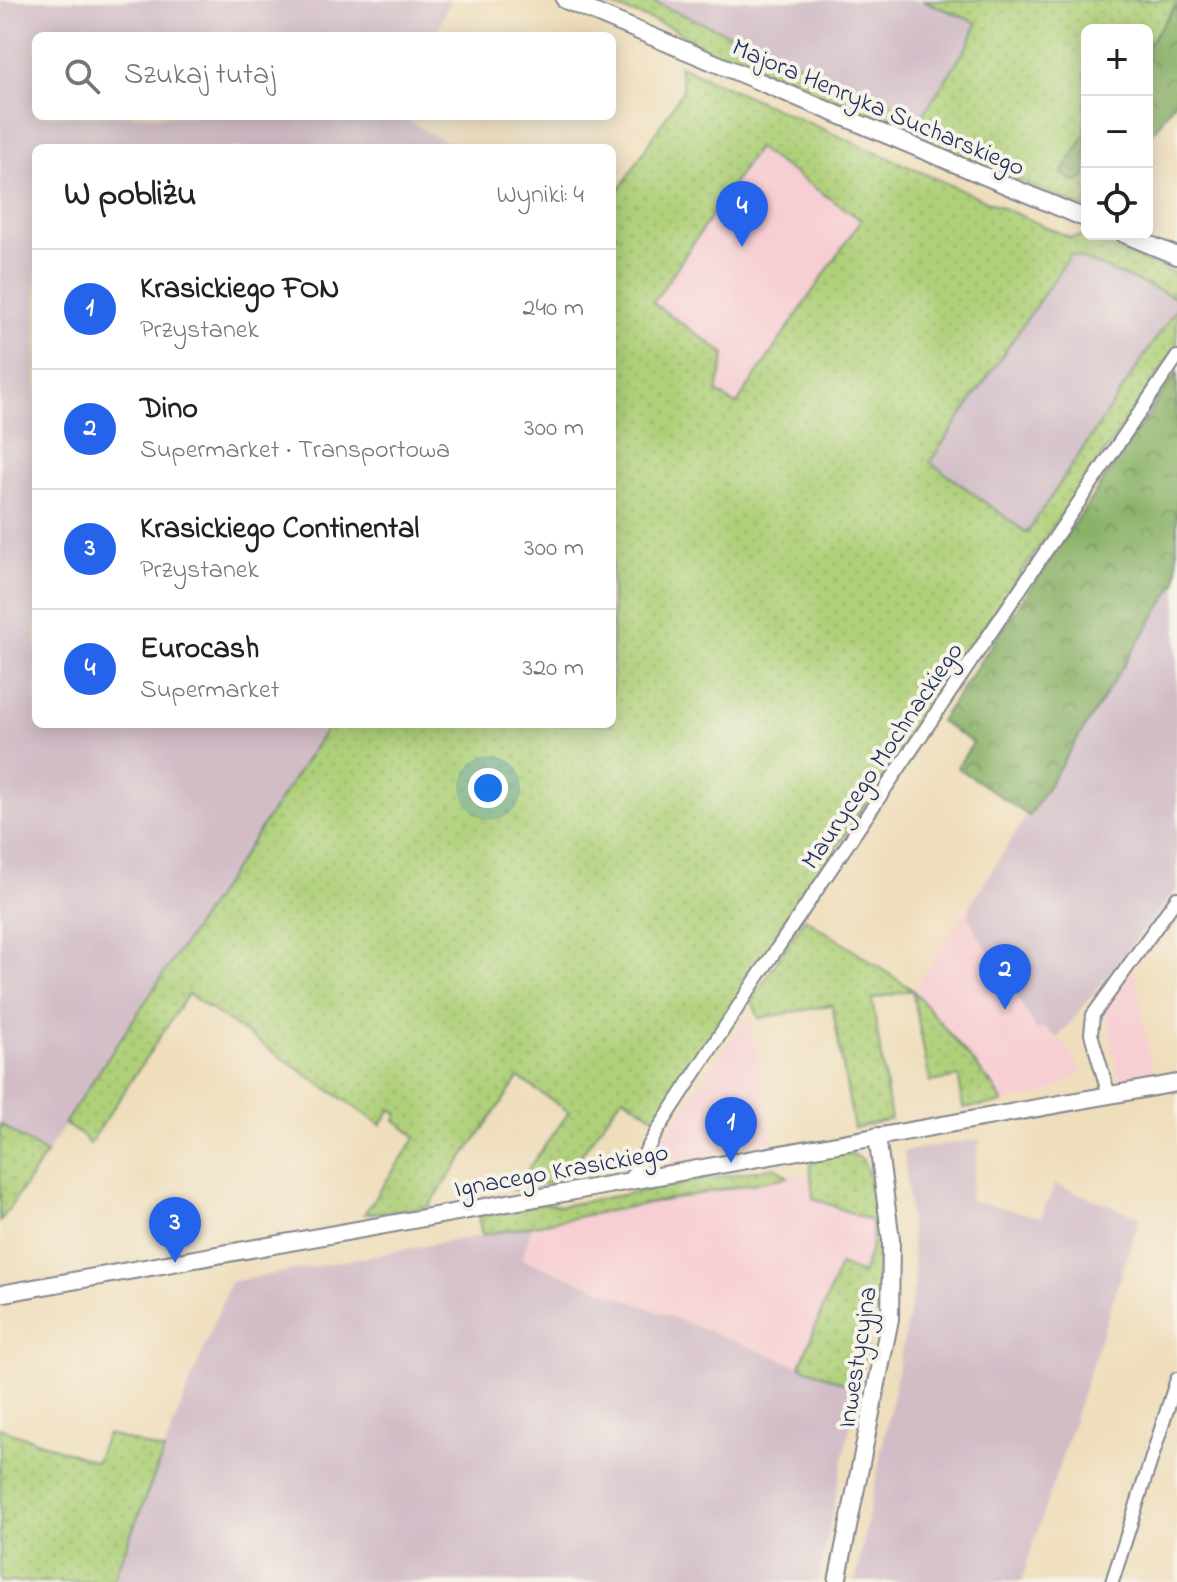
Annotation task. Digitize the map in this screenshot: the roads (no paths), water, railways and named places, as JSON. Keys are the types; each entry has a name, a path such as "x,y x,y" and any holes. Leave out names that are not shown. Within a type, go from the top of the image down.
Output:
{"street":[{"name":"Majora Henryka Sucharskiego","path":"565,0 1081,216"},
{"path":"1138,240 1177,256"},
{"name":"Maurycego Mochnackiego","path":"629,1181 658,1130 755,980 1177,357"},
{"path":"1109,1095 1091,1034 1093,1015 1177,898"},
{"name":"Ignacego Krasickiego","path":"0,1294 1177,1083"},
{"name":"Inwestycyjna","path":"837,1582 890,1319 891,1240 877,1136"},
{"path":"1112,1582 1177,1379"}],"place":[{"name":"Eurocash","path":"742,247"},
{"name":"Dino","path":"1005,1010"},
{"name":"Krasickiego FON","path":"731,1163"},
{"name":"Krasickiego Continental","path":"175,1263"}]}
